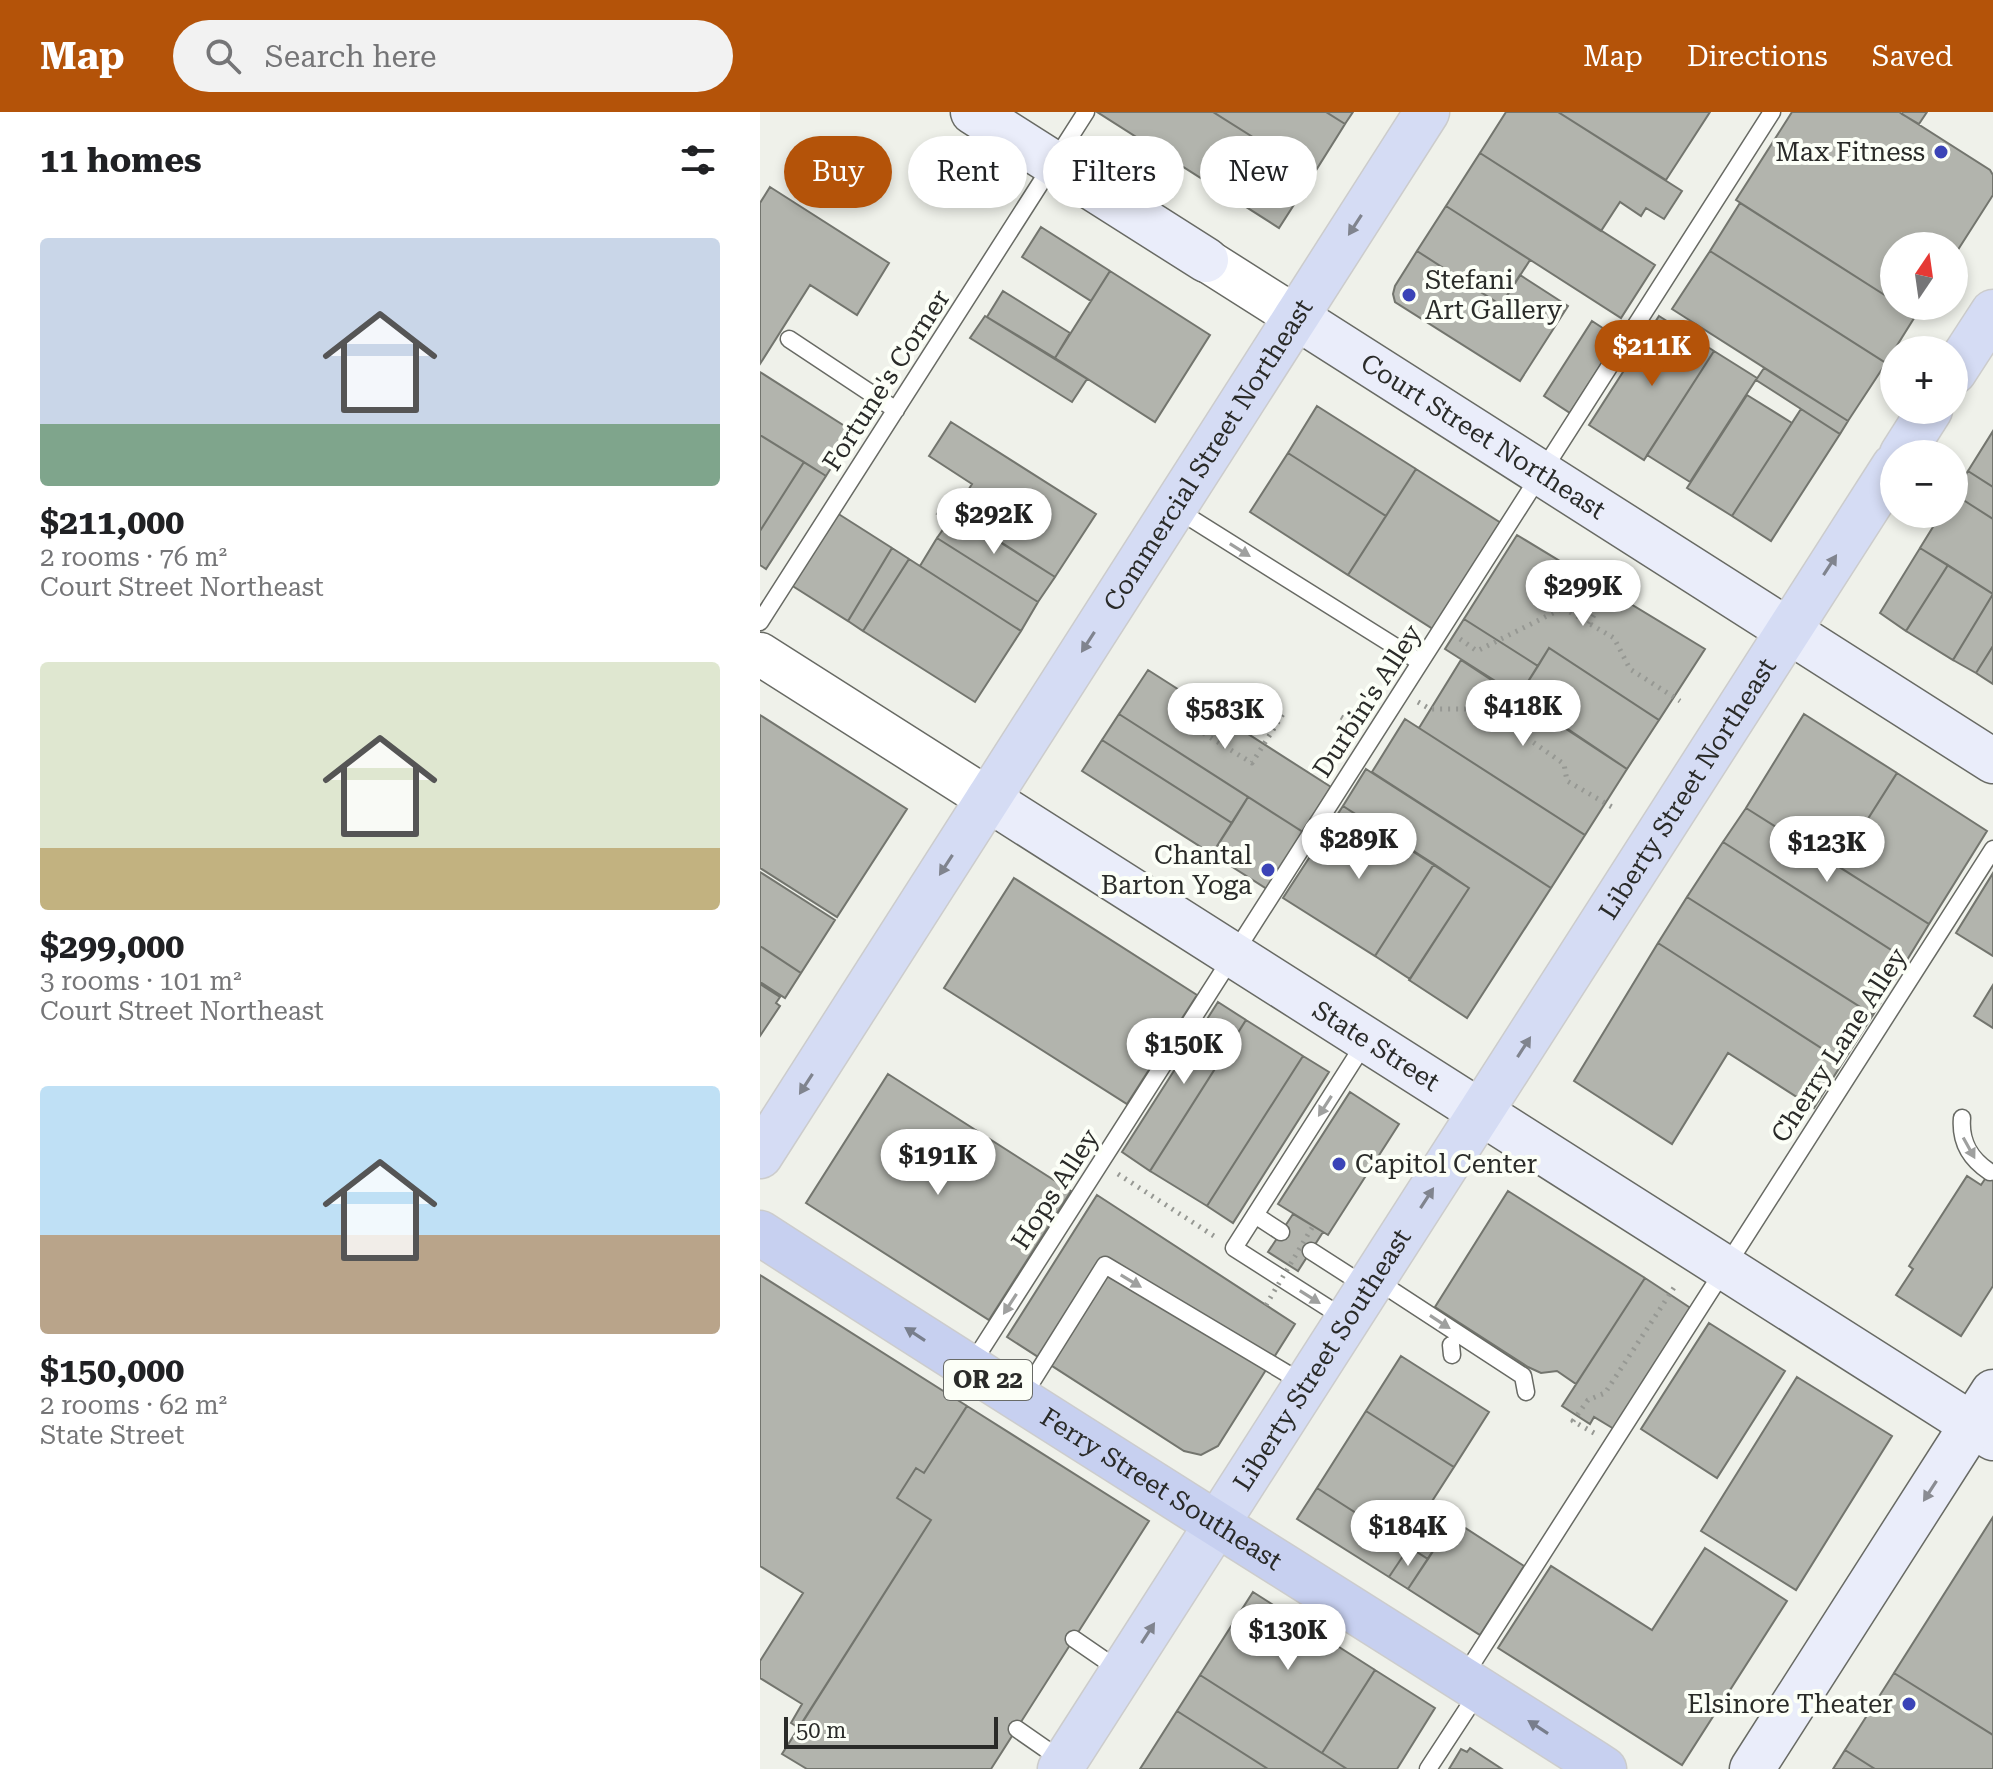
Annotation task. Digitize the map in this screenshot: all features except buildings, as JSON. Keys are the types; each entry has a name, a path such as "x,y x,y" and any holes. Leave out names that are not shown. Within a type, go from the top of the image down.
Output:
{"highway":[{"name":"Ferry Street Southeast","path":"760,1233 1020,1401 1219,1523 1604,1769"}],"main road":[{"name":"Court Street Northeast","path":"973,112 1043,157"},
{"name":"Commercial Street Northeast","path":"760,1156 1427,112"},
{"name":"Court Street Northeast","path":"1124,208 1206,260"},
{"path":"1968,350 1993,312"},
{"name":"Court Street Northeast","path":"1296,317 1993,761"},
{"name":"Liberty Street Northeast","path":"1481,1113 1880,488"},
{"name":"State Street","path":"988,799 1725,1268 1986,1418"},
{"name":"Liberty Street Southeast","path":"1062,1765 1481,1113"},
{"path":"1752,1769 1986,1418"}],"street":[{"name":"Court Street Northeast","path":"1206,260 1296,317"},
{"name":"State Street","path":"760,654 988,799"}],"lane":[{"name":"Fortune's Corner","path":"1070,136 1086,112"},
{"name":"Durbin's Alley","path":"1233,955 1772,112"},
{"name":"Fortune's Corner","path":"760,622 1043,179"},
{"path":"789,339 896,410"},
{"path":"1174,508 1420,662"},
{"name":"Cherry Lane Alley","path":"1428,1769 1471,1684 1612,1444 1993,849"},
{"name":"Hops Alley","path":"969,1368 1233,955"},
{"path":"1367,1040 1234,1248 1364,1296 1523,1376 1526,1392"},
{"path":"1962,1118 1961,1130 1969,1154 1990,1172"},
{"path":"1255,1215 1281,1232"},
{"path":"1311,1251 1364,1296"},
{"path":"1020,1401 1105,1265 1307,1385"},
{"path":"1074,1639 1123,1673"},
{"path":"1017,1729 1062,1765"}],"path":[{"path":"1453,635 1477,651 1563,608 1582,574"},
{"path":"1589,624 1608,590"},
{"path":"1563,608 1614,638 1630,669 1680,701"},
{"path":"1430,709 1486,709 1564,764 1567,781 1612,807"},
{"path":"1190,725 1252,763 1283,714"},
{"path":"1100,1163 1234,1248"},
{"path":"1266,1305 1313,1226"},
{"path":"1612,1444 1573,1421 1588,1400 1605,1393 1675,1286"}],"place":[{"name":"Max Fitness","path":"1941,152"},
{"name":"Stefani Art Gallery","path":"1409,295"},
{"name":"Chantal Barton Yoga","path":"1268,870"},
{"name":"Capitol Center","path":"1339,1164"},
{"name":"Elsinore Theater","path":"1909,1704"}]}
